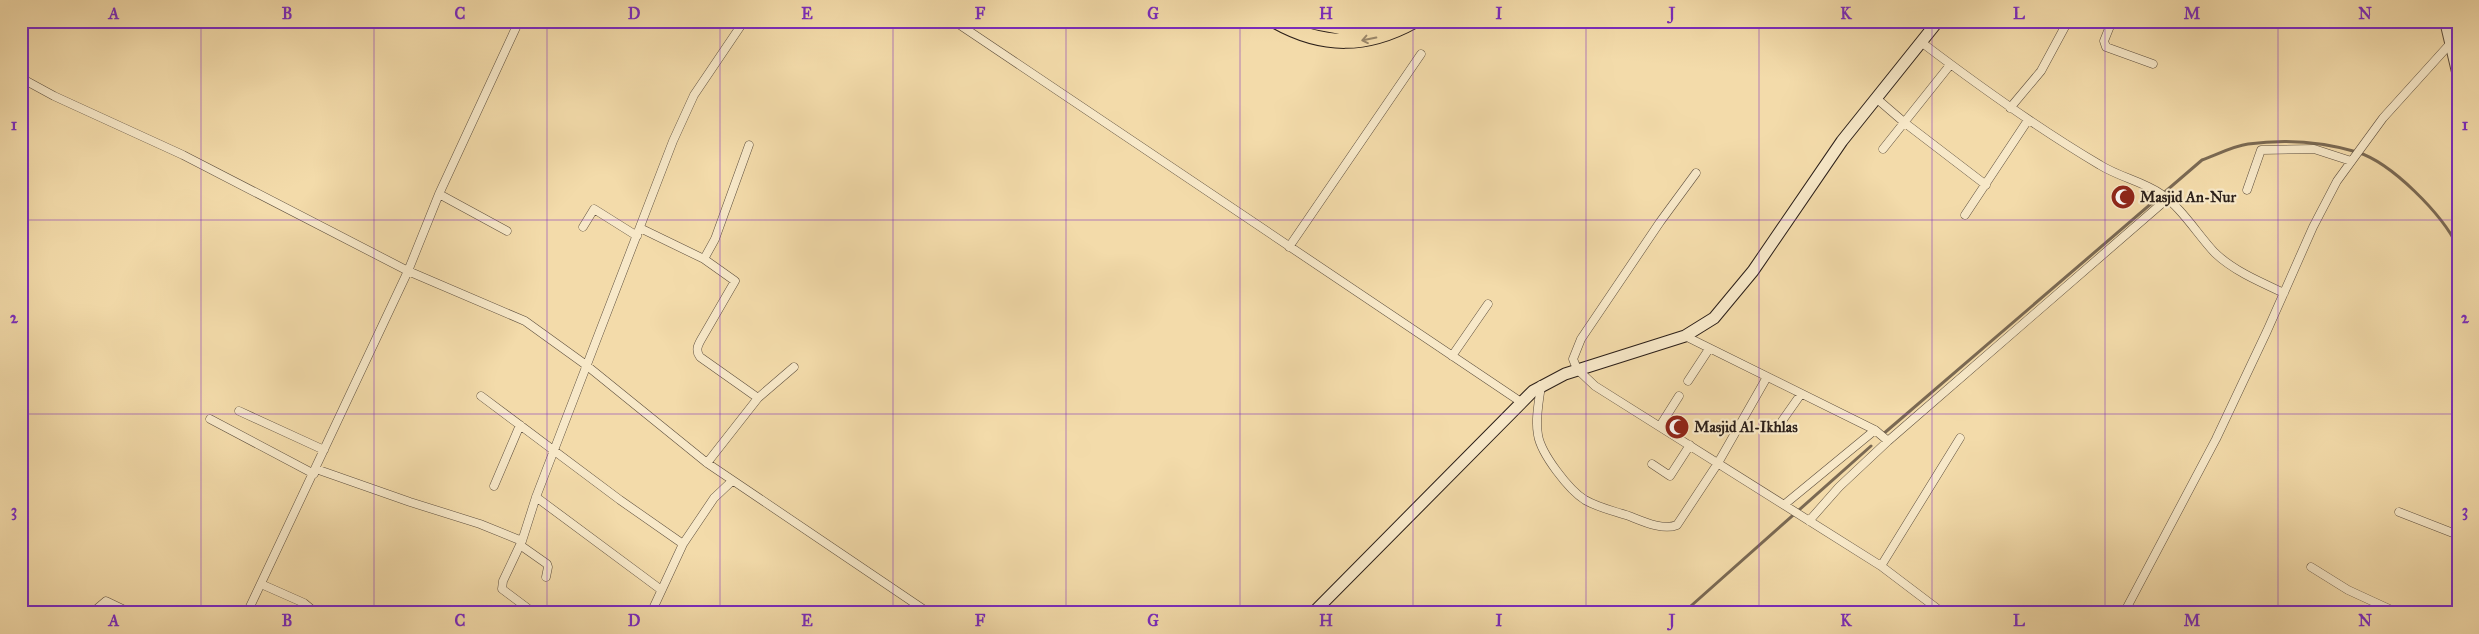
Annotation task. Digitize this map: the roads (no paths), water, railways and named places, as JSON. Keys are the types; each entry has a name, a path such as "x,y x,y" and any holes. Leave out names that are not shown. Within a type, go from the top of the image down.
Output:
{"highway":[{"path":"1275,21 1289,29 1327,40 1352,42 1375,38 1414,21"},
{"path":"1309,21 1347,28 1384,21"}],"main road":[{"path":"1313,613 1521,402 1541,385 1577,369 1685,336 1714,318 1742,286 1842,141 1938,21"}],"street":[{"path":"247,613 408,271 439,194 519,21"},
{"path":"534,613 502,589 503,581 521,543 536,497 673,141 694,95 744,21"},
{"path":"954,21 1521,402"},
{"path":"2010,108 2041,71 2068,21"},
{"path":"2104,21 2110,26 2104,40 2106,47 2153,64"},
{"path":"2445,21 2449,45 2458,76"},
{"path":"1921,42 2028,120 2112,172 2148,186 2165,197 2216,254 2249,276 2284,293"},
{"path":"2124,613 2216,439 2326,200 2383,118 2449,45"},
{"path":"1289,247 1421,54"},
{"path":"1883,149 1905,124 1950,64"},
{"path":"21,78 54,96 183,155 408,271 525,321 586,365 707,463 930,613"},
{"path":"1876,98 1905,124 1986,185"},
{"path":"1965,215 2028,120"},
{"path":"704,259 715,240 749,145"},
{"path":"2246,190 2261,150 2314,149 2352,160"},
{"path":"1696,173 1660,222 1581,339 1573,359 1577,369 1596,386 1881,566 1943,613"},
{"path":"439,194 507,231"},
{"path":"1787,506 1882,435 2165,197"},
{"path":"583,228 594,209 637,236"},
{"path":"640,228 704,259 735,281 702,338 697,352 758,398"},
{"path":"1452,356 1488,304"},
{"path":"1685,336 1882,435"},
{"path":"1688,381 1708,349"},
{"path":"707,463 758,398 794,367"},
{"path":"1541,385 1537,418 1540,443 1556,469 1571,487 1584,499 1598,506 1643,521 1672,528 1677,526 1718,463 1767,377"},
{"path":"1782,421 1801,394"},
{"path":"481,396 683,544"},
{"path":"1660,426 1679,396"},
{"path":"239,411 324,450"},
{"path":"210,419 315,471 480,524 521,543 547,564 546,577"},
{"path":"494,486 520,425"},
{"path":"1809,521 1882,435"},
{"path":"1881,566 1960,438"},
{"path":"1652,464 1670,476 1690,445"},
{"path":"651,613 660,589 683,544 714,498 732,480"},
{"path":"536,497 660,589"},
{"path":"2399,512 2458,536"},
{"path":"2311,567 2348,590 2398,613"},
{"path":"261,584 304,603 316,613"},
{"path":"92,613 106,601 115,609 131,613"}],"waterway":[{"path":"1882,435 2202,160 2236,147 2262,142 2303,142 2357,152 2371,158 2415,191 2451,234 2458,247"},
{"path":"1683,613 1871,446"}],"place":[{"name":"Masjid An-Nur","path":"2123,197"},
{"name":"Masjid Al-Ikhlas","path":"1677,427"}]}
